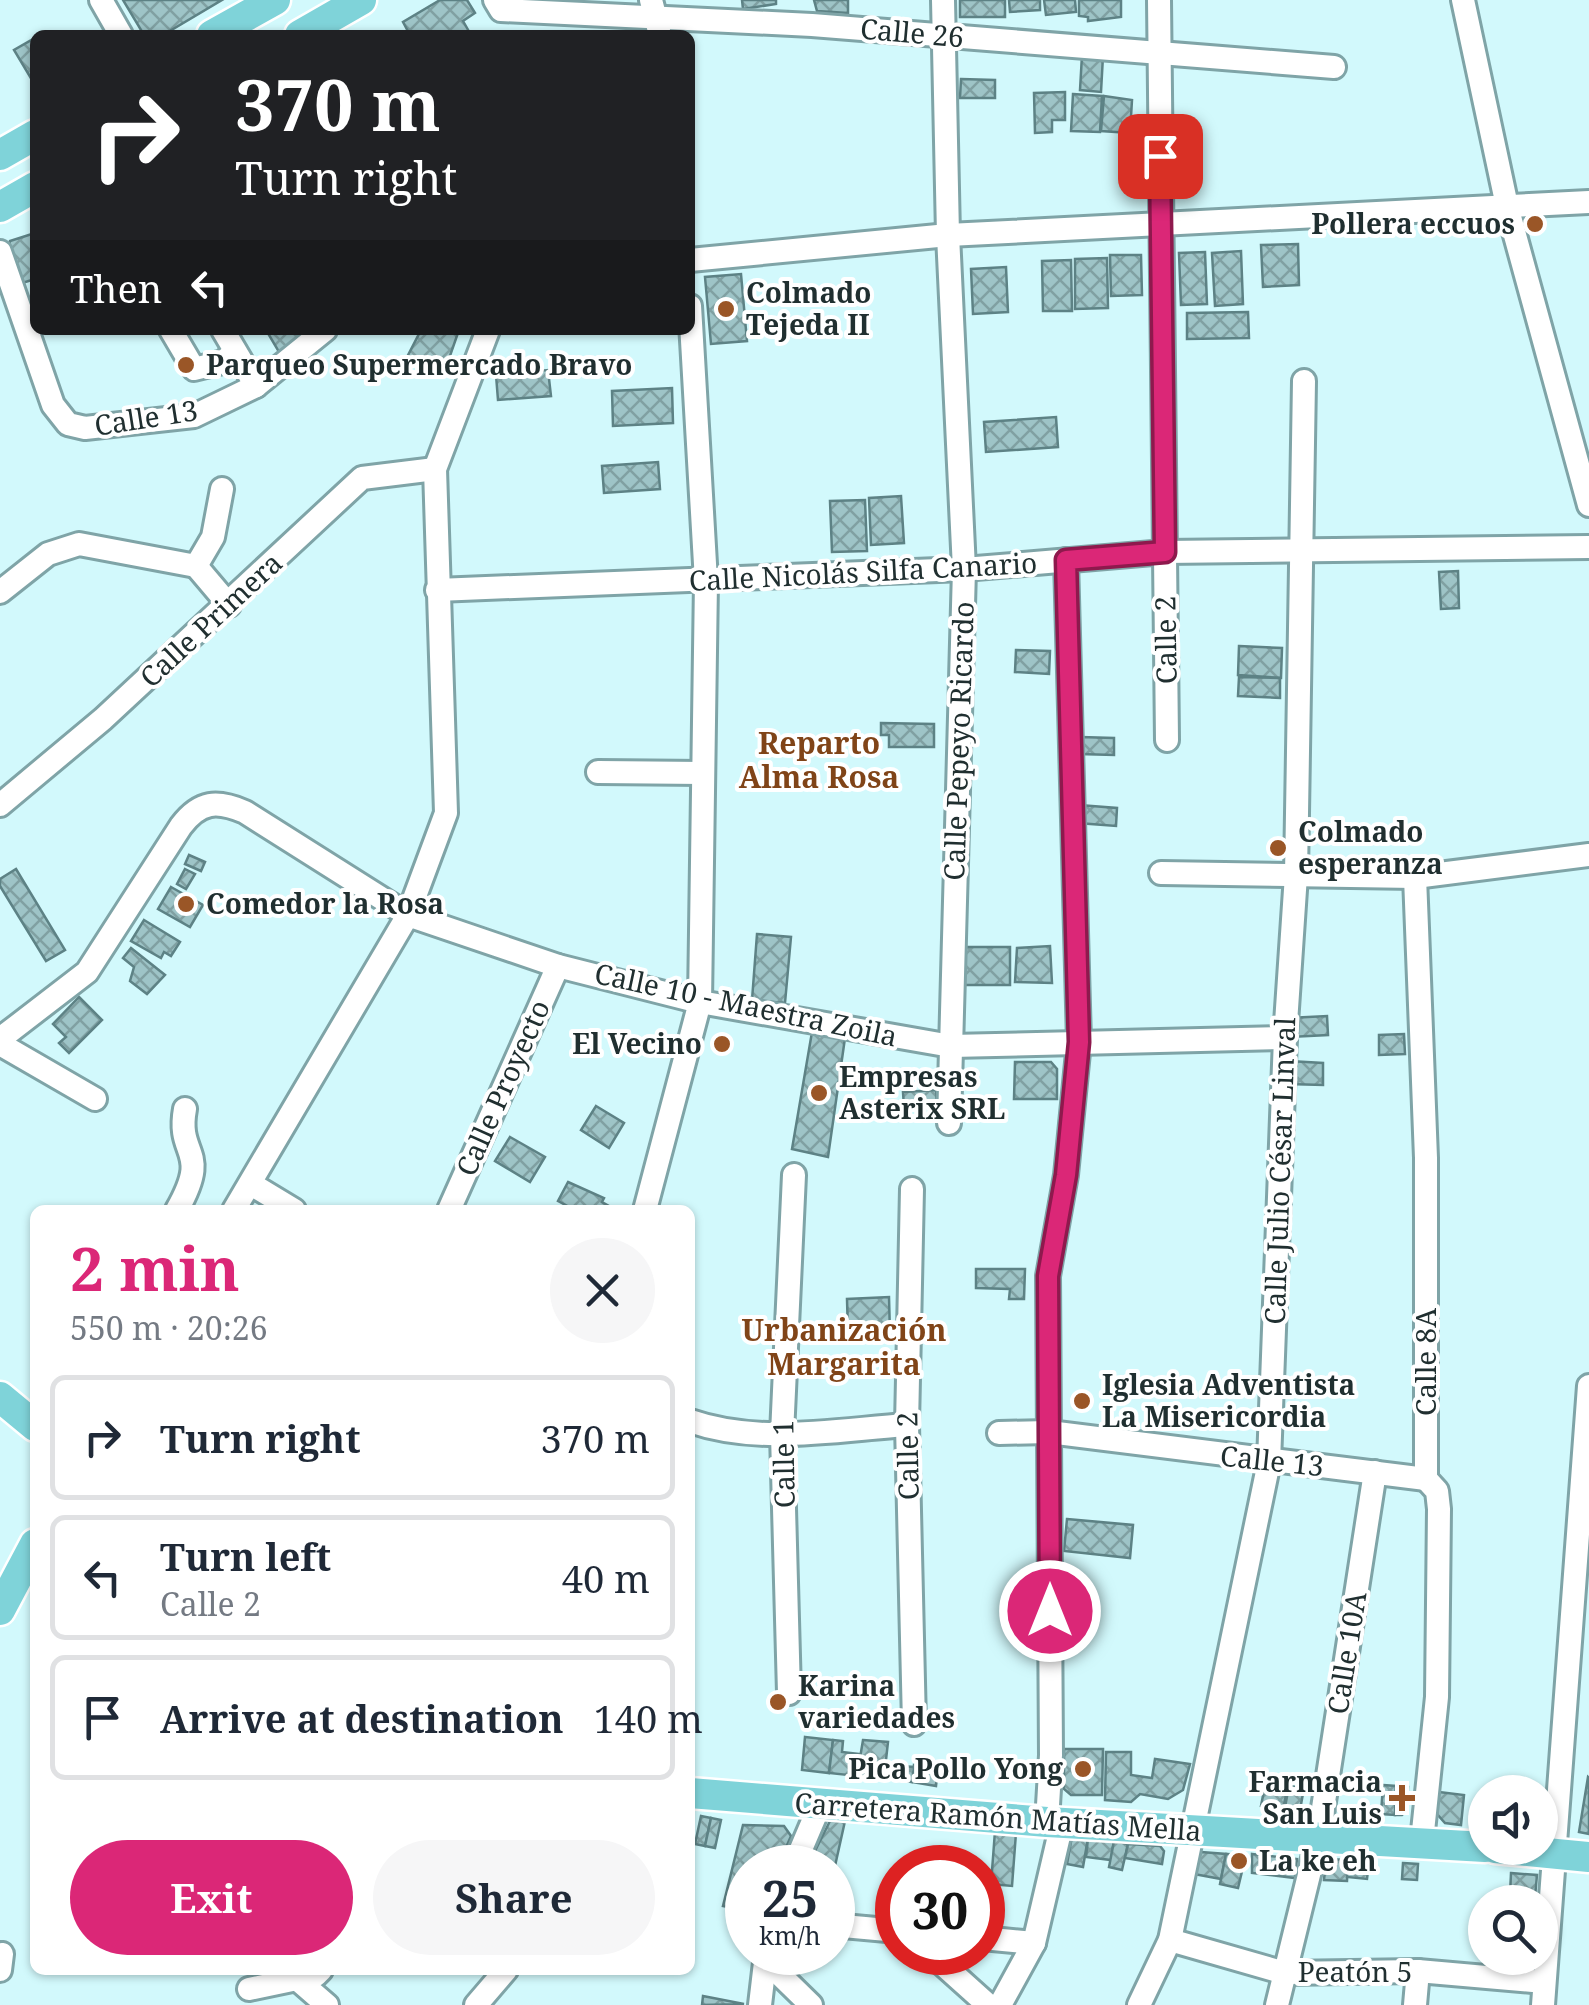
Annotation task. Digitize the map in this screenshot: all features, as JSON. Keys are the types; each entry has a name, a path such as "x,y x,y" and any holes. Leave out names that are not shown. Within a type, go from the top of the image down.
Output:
{"main road":[{"path":"221,30 275,0"},
{"path":"309,30 361,0"},
{"path":"0,155 30,139"},
{"path":"0,207 30,190"},
{"path":"0,1397 30,1422"},
{"path":"0,1610 30,1553"},
{"name":"Carretera Ramón Matías Mella","path":"695,1794 819,1807 1055,1823 1319,1834 1468,1846"},
{"path":"1558,1852 1589,1857"}],"street":[{"path":"102,0 118,30"},
{"name":"Calle 26","path":"495,0 501,10 812,25 1334,66"},
{"path":"806,0 812,25"},
{"name":"Calle Pepeyo Ricardo","path":"942,0 948,235 964,569 949,1123"},
{"name":"Calle 2","path":"1159,0 1167,740"},
{"path":"1463,0 1507,206 1589,506"},
{"path":"695,260 948,235 1589,202"},
{"name":"Calle 13","path":"0,252 52,405 68,424 84,428 194,416 256,386 319,335"},
{"path":"175,335 194,369 224,362 235,352"},
{"path":"225,335 256,386"},
{"path":"237,1205 408,915 446,813 435,469 486,335"},
{"path":"645,1205 700,1002 706,581 692,335"},
{"name":"Calle Julio César Linval","path":"1140,2005 1170,1940 1269,1462 1285,1038 1296,875 1304,381"},
{"name":"Calle Primera","path":"0,806 229,605 362,478 435,469"},
{"path":"196,566 214,537 222,489"},
{"path":"0,592 48,554 79,544 196,566 229,605"},
{"name":"Calle Nicolás Silfa Canario","path":"437,590 964,569 1165,552 1589,546"},
{"path":"1000,2005 1034,1942 1055,1823 1051,1755 1048,1276 1066,1175 1079,1042 1066,560"},
{"path":"598,772 633,769 703,773"},
{"name":"Calle 10 - Maestra Zoila","path":"0,1042 87,972 181,826 200,806 214,803 245,812 408,915 558,966 700,1002 951,1046 1285,1038"},
{"path":"1161,873 1415,877 1589,855"},
{"name":"Calle 8A","path":"1415,877 1426,1158 1426,1479 1437,1491 1440,1509 1437,1698 1422,1842"},
{"name":"Calle Proyecto","path":"450,1205 558,966"},
{"path":"0,1042 95,1099"},
{"path":"180,1205 194,1180 196,1159 183,1123 186,1109"},
{"name":"Calle 1","path":"790,1693 782,1434 794,1175"},
{"path":"251,1184 286,1205"},
{"name":"Calle 2","path":"912,1189 907,1424 914,1724"},
{"path":"1558,1811 1589,1386"},
{"path":"695,1423 726,1434 782,1434 907,1424"},
{"name":"Calle 13","path":"999,1433 1049,1432 1426,1479"},
{"name":"Calle 10A","path":"1277,2005 1319,1834 1375,1472"},
{"path":"803,1845 819,1807"},
{"path":"1544,1993 1554,1865"},
{"path":"1005,1940 1034,1942"},
{"name":"Peatón 5","path":"1170,1940 1285,1973 1418,1971 1544,1993"},
{"path":"1415,2005 1418,1971"},
{"path":"249,1989 310,1975"},
{"path":"760,2005 764,1975"},
{"path":"783,1975 811,2005"},
{"path":"955,1975 988,2005"},
{"path":"476,2005 499,1978"},
{"path":"298,1980 326,2005"}],"building":[{"path":"123,0 222,0 171,30 141,30"},
{"path":"440,0 467,0 475,13 463,21 468,30 407,30 403,22"},
{"path":"742,0 776,0 776,4 743,9"},
{"path":"814,0 848,0 848,13 817,11"},
{"path":"960,0 1005,0 1005,17 960,17"},
{"path":"1009,0 1040,0 1040,10 1010,12"},
{"path":"1044,0 1075,0 1076,12 1046,15"},
{"path":"1079,0 1121,0 1121,17 1088,21 1088,17 1079,16"},
{"path":"30,41 30,77 14,50"},
{"path":"1082,55 1103,56 1101,92 1080,90"},
{"path":"961,79 995,80 995,98 960,98"},
{"path":"1065,92 1065,120 1052,120 1052,132 1035,133 1034,93"},
{"path":"1073,94 1102,96 1100,132 1071,131"},
{"path":"1104,96 1132,100 1130,133 1101,131"},
{"path":"30,235 30,281 19,284 8,251 10,241"},
{"path":"1298,244 1299,285 1263,287 1261,245"},
{"path":"1241,251 1243,304 1215,306 1212,253"},
{"path":"1205,252 1207,304 1181,305 1179,253"},
{"path":"1110,255 1141,255 1142,295 1111,296"},
{"path":"1107,258 1108,308 1075,309 1075,259"},
{"path":"1071,260 1072,311 1043,311 1042,261"},
{"path":"1006,267 1008,312 973,314 971,269"},
{"name":"Colmado Tejeda II","path":"741,274 747,341 711,344 705,277"},
{"path":"1248,312 1249,338 1187,339 1187,313"},
{"path":"269,335 302,335 279,352"},
{"path":"418,335 457,335 444,373 404,363"},
{"path":"548,370 551,396 498,400 496,375"},
{"path":"672,388 673,423 613,426 612,391"},
{"path":"1056,417 1058,447 986,452 984,422"},
{"path":"658,462 660,489 604,493 602,466"},
{"path":"901,496 904,543 871,545 869,498"},
{"path":"865,500 867,551 832,552 830,501"},
{"path":"1458,571 1459,608 1441,609 1439,572"},
{"path":"1239,646 1282,648 1281,678 1238,675"},
{"path":"1016,650 1050,651 1049,674 1015,672"},
{"path":"1239,677 1280,678 1280,698 1238,696"},
{"path":"881,723 934,724 934,747 889,747 889,735 881,735"},
{"path":"1080,737 1114,738 1114,755 1079,754"},
{"path":"1079,805 1117,808 1116,826 1078,823"},
{"path":"189,855 205,862 201,871 185,864"},
{"path":"16,869 65,950 46,961 0,886 0,879"},
{"path":"185,869 195,874 186,889 177,884"},
{"path":"171,887 203,905 190,927 158,909"},
{"path":"144,920 180,942 171,956 164,952 161,958 131,941"},
{"path":"757,934 791,937 785,1003 752,1000"},
{"path":"1050,946 1052,983 1015,982 1017,948"},
{"path":"962,947 1010,947 1010,985 961,985"},
{"path":"131,948 165,975 147,994 130,981 134,967 123,958"},
{"path":"79,997 102,1020 69,1053 59,1043 66,1037 53,1024"},
{"path":"1327,1016 1328,1035 1290,1037 1289,1018"},
{"name":"Empresas Asterix SRL","path":"812,1032 845,1038 828,1157 792,1149"},
{"path":"1404,1034 1405,1054 1379,1055 1379,1035"},
{"path":"1289,1061 1323,1063 1323,1085 1288,1084"},
{"path":"1015,1062 1051,1062 1057,1069 1057,1099 1014,1099"},
{"path":"936,1090 937,1106 904,1108 903,1092"},
{"path":"596,1106 624,1123 609,1148 581,1130"},
{"path":"510,1137 545,1157 530,1182 495,1161"},
{"path":"568,1182 604,1198 602,1202 607,1205 566,1205 558,1201"},
{"path":"976,1269 1025,1269 1024,1299 1009,1299 1010,1289 976,1288"},
{"path":"889,1297 890,1334 848,1335 847,1299"},
{"path":"1067,1519 1133,1525 1130,1558 1064,1551"},
{"path":"805,1737 833,1740 829,1773 802,1770"},
{"path":"833,1740 843,1741 842,1752 860,1754 857,1776 829,1773"},
{"path":"863,1740 888,1742 884,1778 857,1776"},
{"name":"Pica Pollo Yong","path":"1064,1749 1103,1749 1102,1795 1071,1795 1064,1789"},
{"path":"1106,1752 1131,1752 1131,1775 1152,1778 1155,1759 1190,1764 1183,1790 1168,1799 1140,1794 1131,1802 1105,1800"},
{"path":"886,1764 899,1766 897,1780 884,1778"},
{"path":"914,1765 938,1768 936,1786 912,1782"},
{"path":"899,1766 914,1767 912,1782 897,1780"},
{"path":"1589,1778 1589,1834 1579,1832"},
{"path":"1266,1780 1288,1784 1283,1810 1261,1806"},
{"path":"1383,1785 1396,1786 1395,1815 1381,1814"},
{"path":"1289,1786 1304,1788 1300,1810 1285,1807"},
{"name":"Farmacia San Luis","path":"1396,1786 1408,1787 1407,1810 1402,1815 1395,1815"},
{"path":"1439,1792 1464,1795 1461,1825 1445,1823 1437,1814"},
{"path":"701,1816 711,1818 705,1846 695,1844"},
{"path":"711,1818 721,1820 715,1848 705,1846"},
{"path":"830,1821 845,1821 840,1845 818,1845"},
{"path":"743,1825 784,1826 791,1836 787,1845 738,1845"},
{"path":"995,1831 1016,1833 1012,1886 1005,1885 1005,1845 994,1845"},
{"path":"1072,1836 1088,1838 1083,1867 1067,1864"},
{"path":"1088,1838 1114,1841 1111,1860 1086,1857"},
{"path":"1114,1841 1128,1844 1122,1870 1109,1867"},
{"path":"1128,1844 1160,1846 1164,1851 1162,1864 1125,1858"},
{"path":"1201,1852 1226,1854 1221,1879 1194,1874"},
{"path":"1226,1854 1246,1855 1238,1888 1220,1884"},
{"path":"1252,1854 1297,1859 1295,1878 1252,1873"},
{"path":"1326,1859 1348,1860 1347,1881 1324,1880"},
{"path":"1348,1860 1369,1862 1367,1879 1347,1877"},
{"path":"1403,1863 1418,1864 1417,1880 1402,1879"},
{"path":"1511,1873 1537,1875 1536,1885 1510,1885"},
{"path":"703,1996 744,2004 702,2005"}],"place":[{"name":"Pollera eccuos","path":"1535,224"},
{"name":"Colmado Tejeda II","path":"726,309"},
{"name":"Parqueo Supermercado Bravo","path":"186,365"},
{"name":"Colmado esperanza","path":"1278,848"},
{"name":"Comedor la Rosa","path":"186,904"},
{"name":"El Vecino","path":"722,1044"},
{"name":"Empresas Asterix SRL","path":"819,1093"},
{"name":"Iglesia Adventista La Misericordia","path":"1082,1401"},
{"name":"Karina variedades","path":"778,1702"},
{"name":"Pica Pollo Yong","path":"1083,1769"},
{"name":"Farmacia San Luis","path":"1402,1798"},
{"name":"La ke eh","path":"1239,1861"}],"district":[{"name":"Reparto Alma Rosa","path":"819,761"},
{"name":"Urbanización Margarita","path":"844,1348"}],"route":[{"path":"1050,1611 1048,1276 1066,1175 1079,1042 1066,560 1165,552 1160,156"}]}
